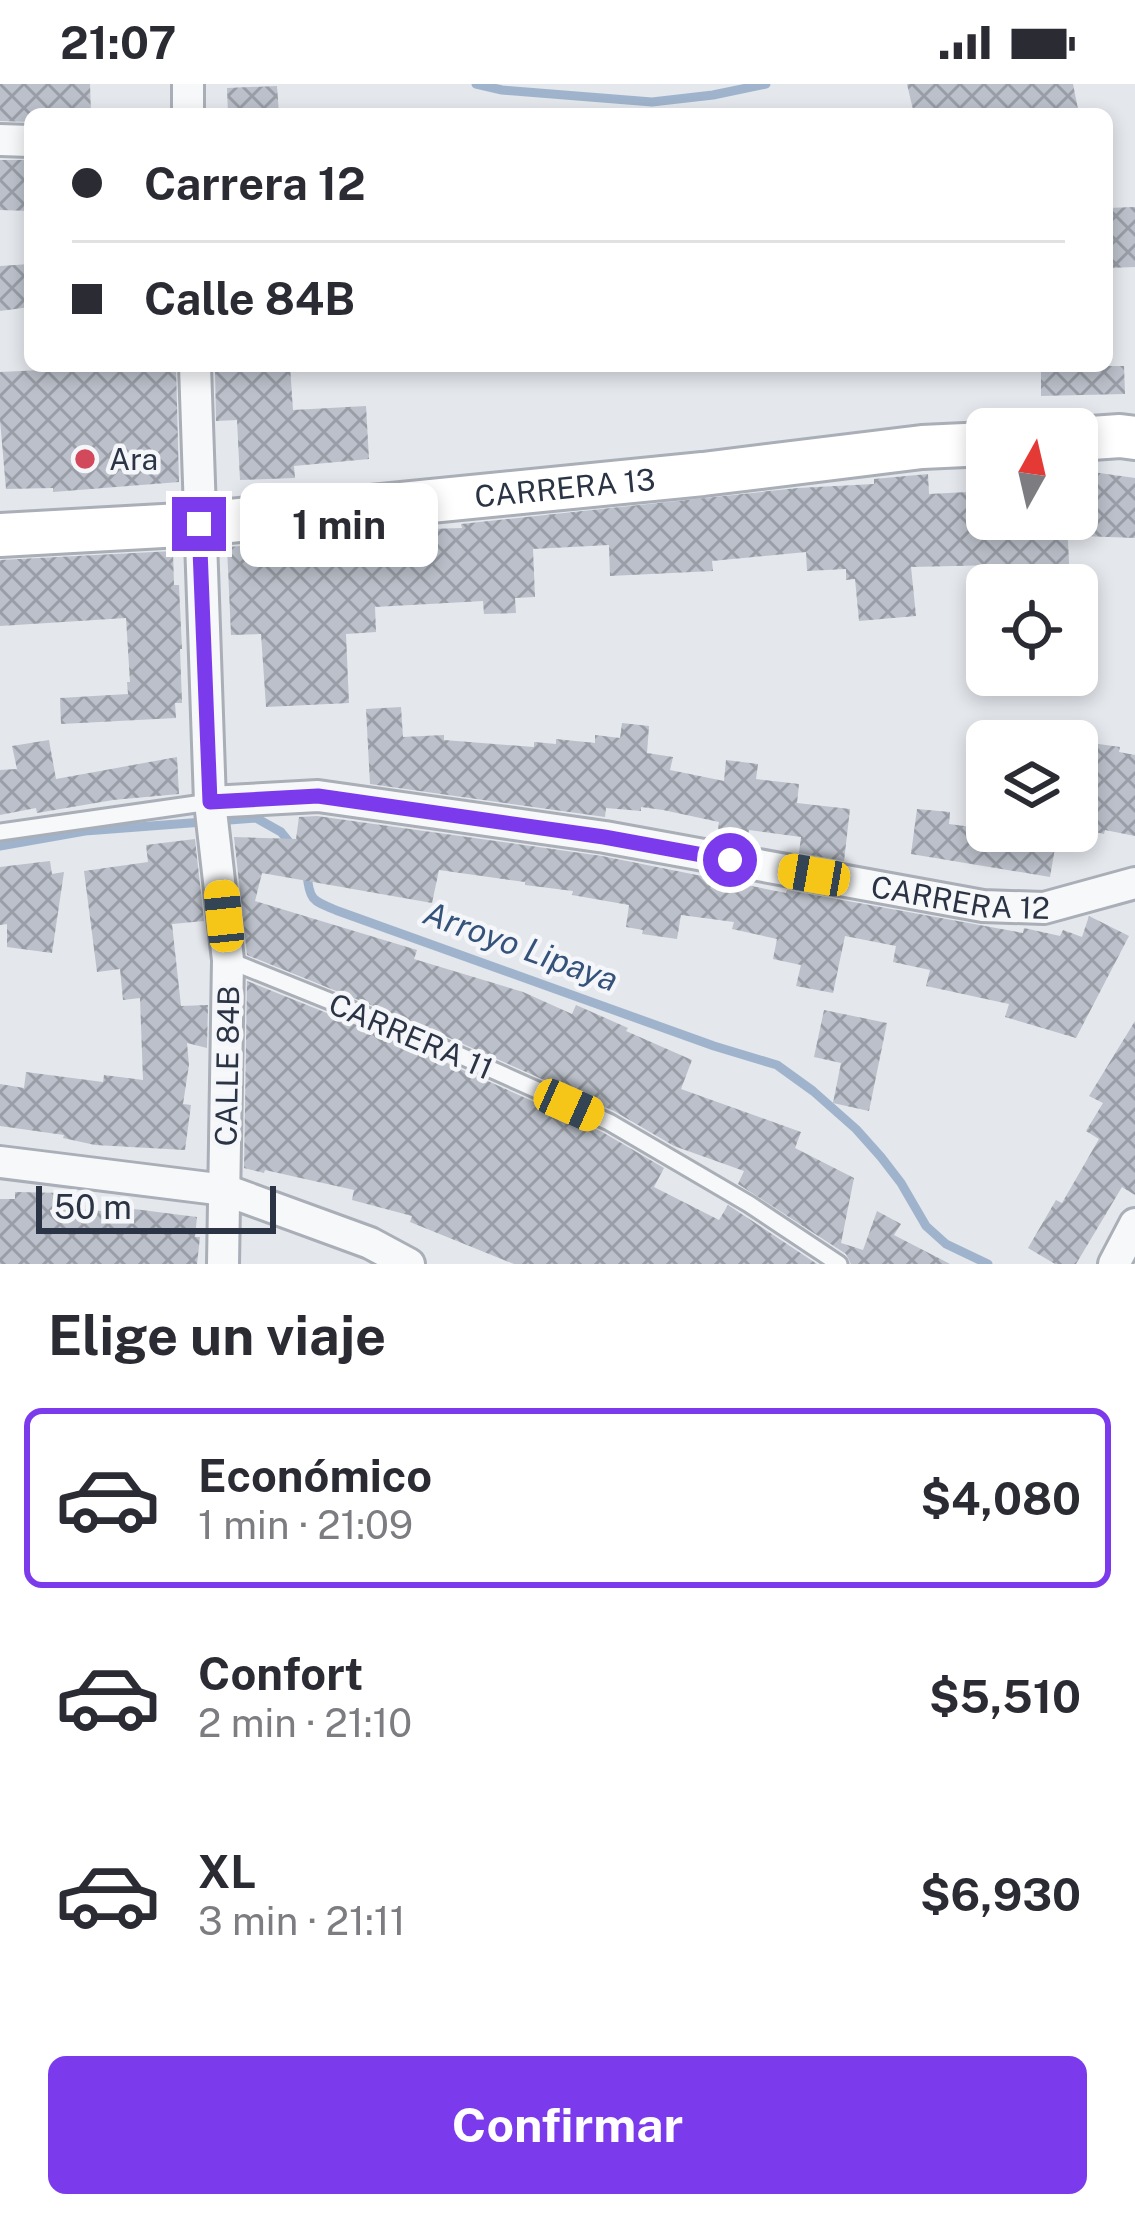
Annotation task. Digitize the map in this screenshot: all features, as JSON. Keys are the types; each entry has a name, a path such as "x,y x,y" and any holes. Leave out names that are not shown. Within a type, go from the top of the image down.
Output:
{"street":[{"name":"CALLE 84B","path":"195,372 212,814 228,960 224,1264"},
{"path":"1098,438 1135,439"},
{"name":"CARRERA 13","path":"0,536 199,524 966,444"},
{"name":"CARRERA 12","path":"212,814 318,796 604,837 982,906 1044,908 1135,883"},
{"path":"0,1162 225,1190 370,1243 409,1264"},
{"path":"1114,1264 1135,1224"}],"lane":[{"name":"CARRERA 12","path":"0,832 212,814"},
{"name":"CARRERA 11","path":"228,960 414,1035 608,1122 749,1204 839,1264"}],"building":[{"path":"0,84 90,84 91,108 24,108 24,122 0,121"},
{"path":"907,84 1073,84 1078,108 913,108"},
{"path":"277,86 279,108 228,108 227,88"},
{"path":"0,160 24,160 24,211 0,210"},
{"path":"1135,207 1135,267 1113,268 1113,208"},
{"path":"24,264 24,308 0,311 0,266"},
{"path":"1113,366 1124,366 1125,394 1041,396 1041,372 1113,372"},
{"path":"0,372 176,372 179,482 53,492 53,488 6,489"},
{"path":"215,372 290,372 293,410 366,406 369,459 294,466 295,478 240,480 237,420 216,421"},
{"path":"1098,473 1135,478 1135,538 1098,537"},
{"path":"928,474 929,494 966,492 966,540 1068,540 1069,564 911,567 916,616 859,621 855,579 846,580 846,569 807,571 806,552 712,561 713,571 610,576 609,545 533,549 535,597 515,598 516,613 484,614 483,601 375,607 376,632 346,634 349,703 266,707 261,634 231,635 227,547 462,528 461,524 874,484 874,479"},
{"path":"173,551 182,649 182,703 175,703 176,718 61,724 60,698 128,694 126,618 0,626 0,560"},
{"path":"401,707 403,737 444,735 444,740 534,747 534,742 556,744 556,739 595,743 595,735 620,738 622,723 649,726 647,753 673,757 670,770 724,781 726,760 758,764 756,779 799,784 797,803 850,809 844,861 799,853 801,837 749,830 747,843 717,838 719,822 663,810 606,808 605,817 370,784 366,709"},
{"path":"49,740 56,779 177,757 179,794 0,815 0,770 17,769 12,746"},
{"path":"1098,744 1135,755 1135,836 1105,830 1098,833"},
{"path":"917,809 950,812 949,824 966,826 966,852 1054,852 1050,877 911,854"},
{"path":"299,817 602,856 1023,933 1024,928 1060,936 1063,930 1082,937 1089,916 1129,936 1076,1038 1005,1017 1009,1004 926,986 930,970 893,962 896,946 845,936 833,993 796,986 801,965 773,959 777,939 732,929 734,922 681,915 677,939 626,927 629,905 525,882 439,870 432,903 262,873 255,901 417,950 414,959 523,992 572,1014 576,1005 692,1060 681,1089 801,1132 795,1148 854,1178 841,1243 863,1250 877,1211 901,1224 894,1235 950,1264 851,1264 846,1254 738,1184 744,1171 674,1146 614,1111 247,955 234,837 296,839"},
{"path":"195,839 204,921 172,924 181,1006 208,1005 207,1048 187,1043 183,1104 191,1105 185,1150 95,1145 64,1135 0,1126 0,1084 24,1088 26,1072 103,1082 104,1075 143,1080 140,998 123,1000 120,969 97,972 84,871 148,862 146,845"},
{"path":"50,861 52,874 64,872 52,953 7,947 7,924 0,925 0,867"},
{"path":"247,981 409,1046 604,1133 664,1168 654,1187 719,1220 728,1205 817,1264 514,1264 410,1222 412,1216 352,1200 354,1190 244,1168"},
{"path":"824,1010 887,1023 869,1111 833,1103 841,1063 814,1057"},
{"path":"1135,1021 1135,1195 1122,1187 1076,1264 1055,1264 1028,1248 1056,1200 1062,1203 1099,1139 1086,1131 1103,1103 1089,1096"},
{"path":"15,1192 64,1193 63,1207 110,1212 110,1206 197,1217 197,1264 0,1264 0,1199 15,1199"}],"waterway":[{"path":"476,84 652,102 766,84"},
{"name":"Arroyo Lipaya","path":"0,846 85,831 256,818 281,832 294,848"},
{"name":"Arroyo Lipaya","path":"307,873 311,895 330,908 777,1065 856,1129 901,1183 926,1226 946,1244 988,1264"}],"place":[{"name":"Ara","path":"85,459"}],"route":[{"path":"199,524 210,802 318,796 730,860"}]}
